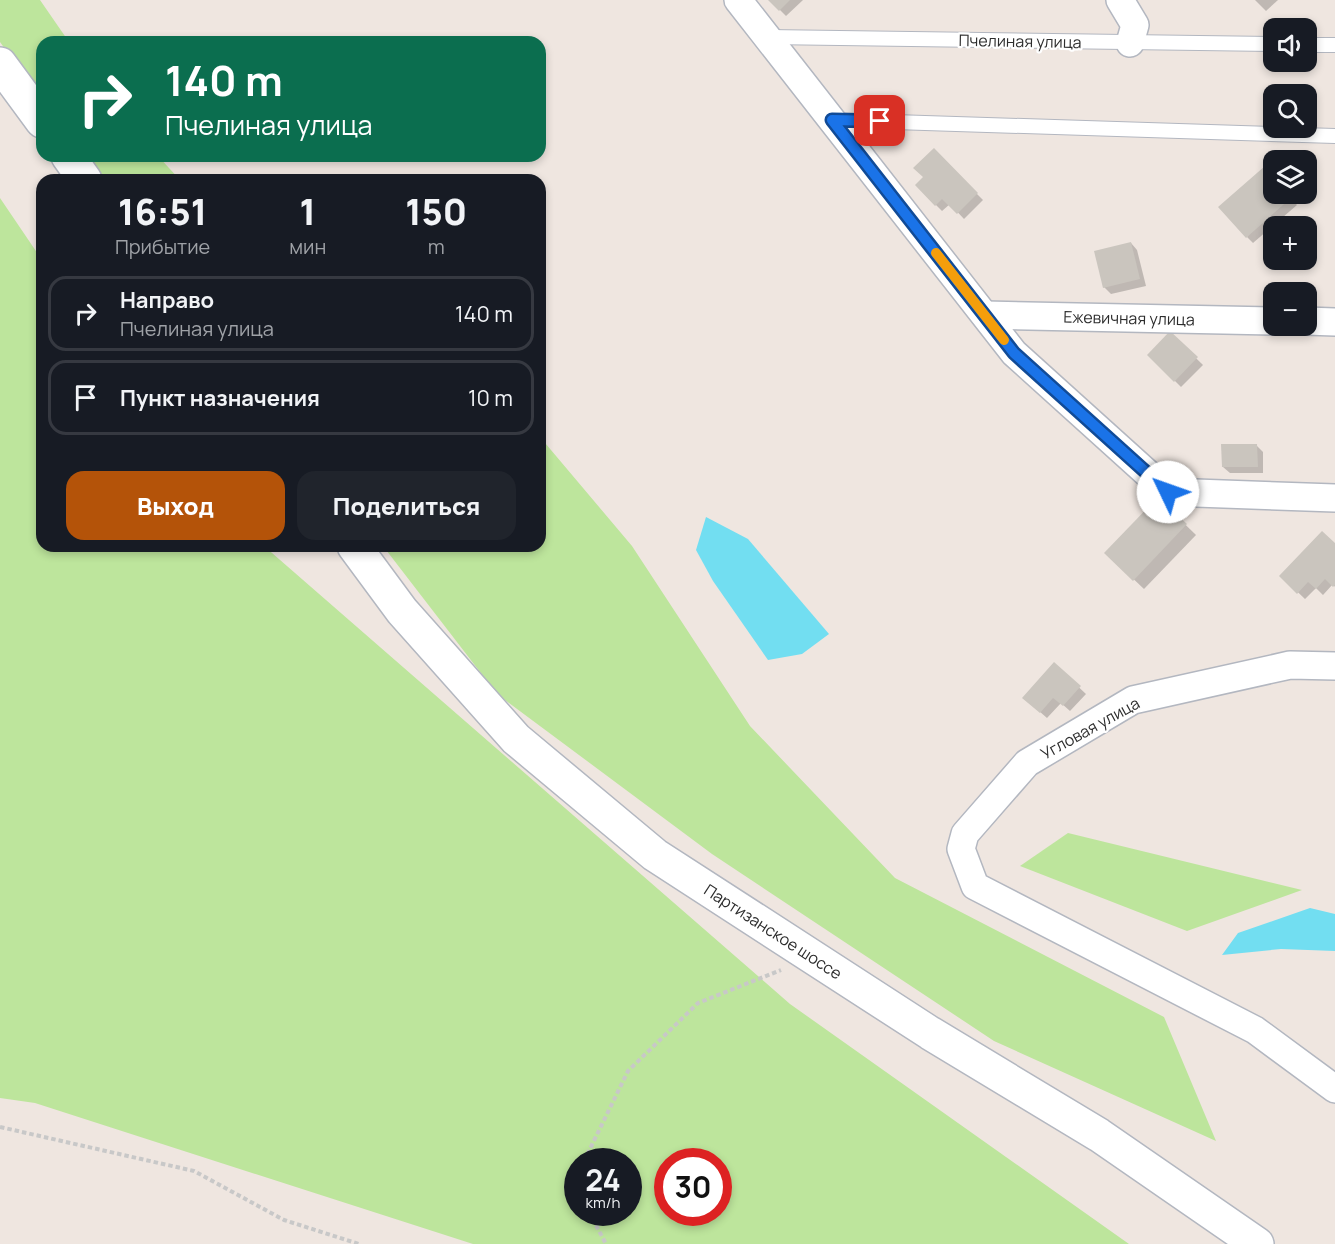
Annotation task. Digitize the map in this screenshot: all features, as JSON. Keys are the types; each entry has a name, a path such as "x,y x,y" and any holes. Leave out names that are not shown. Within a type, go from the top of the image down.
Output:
{"main road":[{"path":"0,64 36,113"},
{"name":"Партизанское шоссе","path":"358,552 402,611 516,739 655,855 930,1033 1099,1136 1257,1244"}],"street":[{"path":"738,0 1014,353 1168,492 1335,498"},
{"path":"1120,0 1135,25 1130,43"},
{"name":"Ежевичная улица","path":"985,315 1263,321"},
{"path":"1317,321 1335,322"},
{"name":"Угловая улица","path":"1335,666 1290,664 1133,700 1027,763 965,834 961,849 975,886 1255,1030 1335,1089"}],"lane":[{"name":"Пчелиная улица","path":"766,37 1263,44"},
{"path":"1317,45 1335,45"},
{"path":"832,120 1335,136"}],"path":[{"path":"590,1148 628,1071 698,1003 813,958"},
{"path":"0,1127 194,1171 284,1220 359,1244"},
{"path":"596,1226 606,1244"}],"green space":[{"path":"0,0 40,0 65,36 36,36 36,92 0,42"},
{"path":"88,162 164,162 174,174 96,174"},
{"path":"0,198 36,251 36,552 271,552 790,1004 1129,1244 473,1244 35,1103 0,1098"},
{"path":"546,444 632,546 750,726 895,878 1164,1017 1216,1141 994,1041 712,854 497,694 388,552 546,552"},
{"path":"1068,833 1302,890 1187,931 1020,866"}],"water":[{"path":"706,517 748,539 829,634 802,654 768,660 713,581 696,550"},
{"path":"1310,908 1335,914 1335,951 1281,949 1222,955 1238,933"}],"building":[{"path":"768,0 790,0 779,11"},
{"path":"934,148 978,193 957,214 942,199 935,206 915,185 923,177 913,168"},
{"path":"1263,168 1263,204 1284,204 1271,216 1263,216 1263,223 1246,238 1218,207"},
{"path":"1131,242 1140,279 1103,288 1094,251"},
{"path":"1170,331 1198,357 1174,382 1147,355"},
{"path":"1221,444 1257,444 1258,467 1222,467"},
{"path":"1158,497 1187,524 1133,581 1104,553"},
{"path":"1322,531 1335,543 1335,585 1333,587 1325,579 1316,589 1308,582 1297,594 1279,576"},
{"path":"1054,662 1081,686 1063,706 1053,698 1040,713 1022,698"}],"slow traffic":[{"path":"936,253 1004,340"}],"route":[{"path":"880,121 832,120 1014,353 1168,492"}]}
